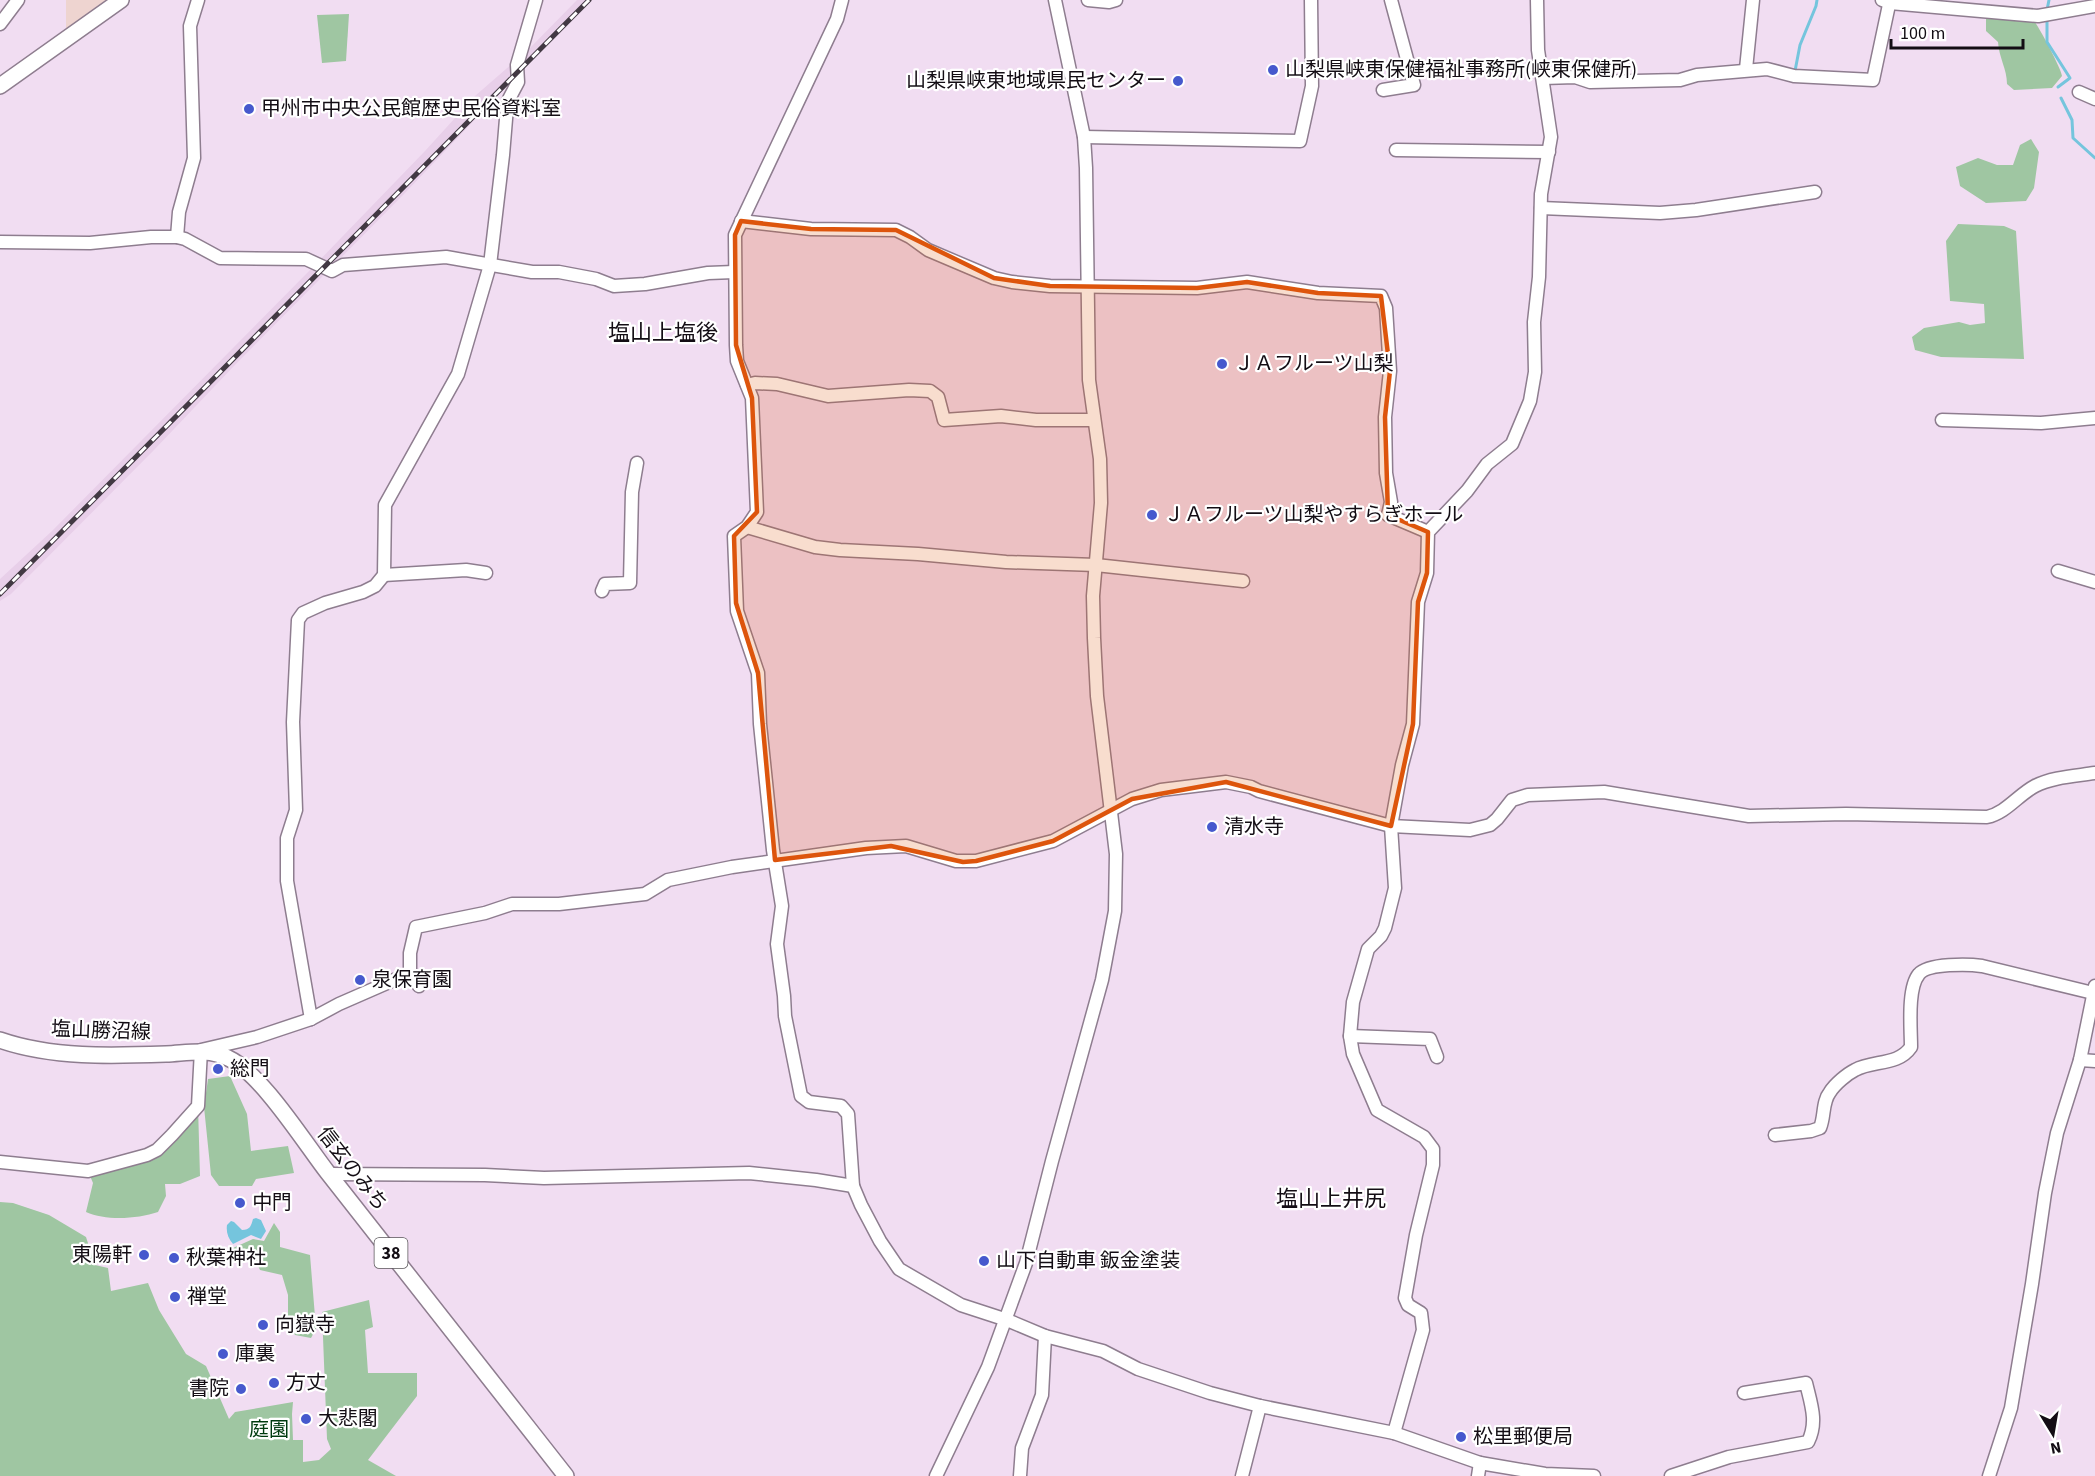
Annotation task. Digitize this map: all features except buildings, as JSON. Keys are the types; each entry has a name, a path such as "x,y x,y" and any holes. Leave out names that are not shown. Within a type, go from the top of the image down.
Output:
{"main road":[{"path":"0,86 121,0"},
{"name":"塩山勝沼線","path":"0,1040 20,1047 100,1055 201,1050"},
{"name":"信玄のみち","path":"201,1050 230,1058 254,1076 566,1476"}],"street":[{"path":"0,24 18,0"},
{"path":"177,237 179,212 194,158 190,26 198,0"},
{"path":"311,1019 287,881 287,838 296,810 293,722 298,620 303,613 375,586 384,575 385,505 458,374 490,265 507,107 516,88 517,65 536,0"},
{"path":"842,0 837,19 735,235 737,361 752,398 757,512 747,527 734,536 736,603 758,673 760,724 782,906 777,944 785,1016 801,1096 809,1102 841,1106 848,1114 853,1186 880,1241 899,1269 960,1305 1007,1320 1045,1336 1103,1351 1138,1369 1200,1390 1260,1406 1394,1433 1478,1470 1594,1476"},
{"path":"936,1476 988,1367 1026,1263 1102,980 1115,911 1117,869 1097,696 1094,617 1101,503 1100,459 1089,380 1087,188 1084,137 1055,0"},
{"path":"1088,0 1109,2 1116,0"},
{"path":"1084,137 1300,141 1312,86 1311,0"},
{"path":"1383,90 1414,85 1391,0"},
{"path":"1394,1433 1423,1330 1421,1313 1408,1305 1405,1298 1416,1235 1433,1165 1433,1149 1424,1137 1377,1110 1353,1054 1350,1036 1353,1002 1368,949 1381,936 1385,928 1395,888 1390,826 1413,724 1418,602 1427,573 1428,532 1467,491 1487,464 1512,444 1530,401 1535,372 1534,322 1539,277 1541,194 1551,137 1538,50 1537,0"},
{"path":"1746,69 1753,0"},
{"path":"1543,78 1575,77 1590,82 1680,80 1697,75 1767,69 1794,76 1873,80 1888,1 2038,16 2095,6"},
{"path":"2079,92 2095,99"},
{"path":"1396,150 1549,152"},
{"path":"1541,208 1660,213 1696,210 1815,192"},
{"path":"741,221 812,229 896,230 928,250 994,278 1012,282 1050,286 1197,288 1247,282 1318,293 1381,296 1386,308 1390,371 1385,417 1386,473 1391,502 1388,515 1428,532"},
{"path":"0,242 90,243 177,237 220,258 306,259 332,271 343,265 446,256 532,272 559,272 596,279 614,286 645,284 708,273 734,272"},
{"path":"747,385 777,384 828,396 909,390 930,391 938,397 944,420 1001,416 1036,420 1094,420"},
{"path":"1942,420 2041,423 2095,418"},
{"path":"602,591 605,584 630,584 632,492 637,463"},
{"path":"747,527 815,547 840,550 1006,562 1096,565 1243,581"},
{"path":"384,575 466,570 486,573"},
{"path":"2058,571 2095,582"},
{"path":"419,986 410,973 410,953 416,927 485,913 512,904 559,904 645,894 668,880 775,860 891,846 906,846 963,862 976,861 1053,841 1131,799 1161,790 1226,783 1251,787 1390,826 1470,830 1480,828 1497,819 1517,797 1537,794 1604,792 1749,816 1846,814 1987,817 2002,811 2037,785 2095,773"},
{"path":"1775,1135 1820,1128 1825,1100 1830,1090 1854,1070 1898,1059 1907,1053 1911,1047 1911,1004 1916,980 1920,973 1927,969 1966,964 2094,989 2080,1060 2057,1133 2045,1193 2011,1408 1989,1476"},
{"path":"0,1162 88,1171 147,1155 164,1142 198,1106 201,1050 256,1037 311,1019 339,1004 410,973"},
{"path":"1350,1036 1430,1039 1437,1057"},
{"path":"2080,1060 2095,1061"},
{"path":"329,1174 485,1175 544,1178 749,1173 853,1186"},
{"path":"1020,1476 1022,1448 1042,1395 1045,1336"},
{"path":"1671,1476 1729,1457 1808,1442 1813,1432 1814,1413 1806,1383 1744,1393"},
{"path":"1242,1476 1260,1406"}],"highlighted area":[{"path":"741,221 811,229 896,230 994,278 1050,286 1197,288 1247,282 1318,293 1381,296 1390,371 1385,417 1388,515 1428,532 1427,573 1418,602 1413,724 1391,826 1226,782 1132,799 1053,841 976,861 963,862 891,846 775,860 758,673 736,603 734,536 757,512 752,398 736,345 735,235"}],"shaded area":[{"path":"66,0 121,0 66,38"},
{"path":"577,0 589,0 405,193 154,450 11,594 0,601 0,579 52,531 313,267 475,96 528,50"}],"green space":[{"path":"349,14 346,61 322,63 317,15"},
{"path":"1986,17 2034,21 2061,72 2062,76 2052,88 2014,90 2007,84 1998,42 1986,31"},
{"path":"2031,139 2039,152 2034,188 2026,201 1986,203 1960,186 1956,167 1978,158 1997,165 2013,165 2020,145"},
{"path":"1958,224 2004,226 2016,231 2024,359 1941,357 1915,350 1912,337 1924,328 1959,322 1970,325 1985,323 1984,304 1950,301 1946,241"},
{"path":"230,1076 247,1114 251,1151 288,1146 294,1173 256,1179 252,1186 219,1186 211,1175 204,1107 208,1079"},
{"path":"198,1106 200,1176 180,1184 165,1184 166,1196 158,1212 122,1218 103,1217 86,1212 93,1183 88,1171 147,1155"},
{"name":"庭園","path":"0,1202 13,1203 49,1215 86,1237 95,1265 108,1268 111,1291 148,1283 159,1310 186,1354 206,1366 229,1419 235,1412 293,1402 293,1440 303,1440 303,1462 319,1460 331,1449 327,1439 322,1312 369,1300 373,1327 365,1330 368,1373 417,1373 417,1396 368,1460 396,1476 0,1476"},
{"path":"274,1223 280,1232 280,1247 310,1255 316,1329 311,1338 295,1335 288,1321 288,1295 282,1275 260,1270 254,1257 236,1253 233,1248 253,1239 264,1241"}],"water":[{"path":"256,1218 261,1220 266,1231 261,1239 251,1235 233,1244 228,1235 227,1225 231,1221 245,1230"}],"waterway":[{"path":"1795,71 1800,45 1817,0"},
{"path":"2047,10 2049,0"},
{"path":"2047,17 2047,42 2070,78 2058,87"},
{"path":"2061,98 2072,120 2073,138 2095,158"}],"railway":[{"path":"0,594 589,0"}],"place":[{"name":"山梨県峡東保健福祉事務所(峡東保健所)","path":"1273,70"},
{"name":"山梨県峡東地域県民センター","path":"1178,81"},
{"name":"甲州市中央公民館歴史民俗資料室","path":"249,109"},
{"name":"ＪＡフルーツ山梨","path":"1222,364"},
{"name":"ＪＡフルーツ山梨やすらぎホール","path":"1152,515"},
{"name":"清水寺","path":"1212,827"},
{"name":"泉保育園","path":"360,980"},
{"name":"総門","path":"218,1069"},
{"name":"中門","path":"240,1203"},
{"name":"東陽軒","path":"144,1255"},
{"name":"秋葉神社","path":"174,1258"},
{"name":"山下自動車 鈑金塗装","path":"984,1261"},
{"name":"禅堂","path":"175,1297"},
{"name":"向嶽寺","path":"263,1325"},
{"name":"庫裏","path":"223,1354"},
{"name":"方丈","path":"274,1383"},
{"name":"書院","path":"241,1389"},
{"name":"大悲閣","path":"306,1419"},
{"name":"松里郵便局","path":"1461,1437"}],"district":[{"name":"塩山上塩後","path":"663,333"},
{"name":"塩山上井尻","path":"1331,1199"}]}
